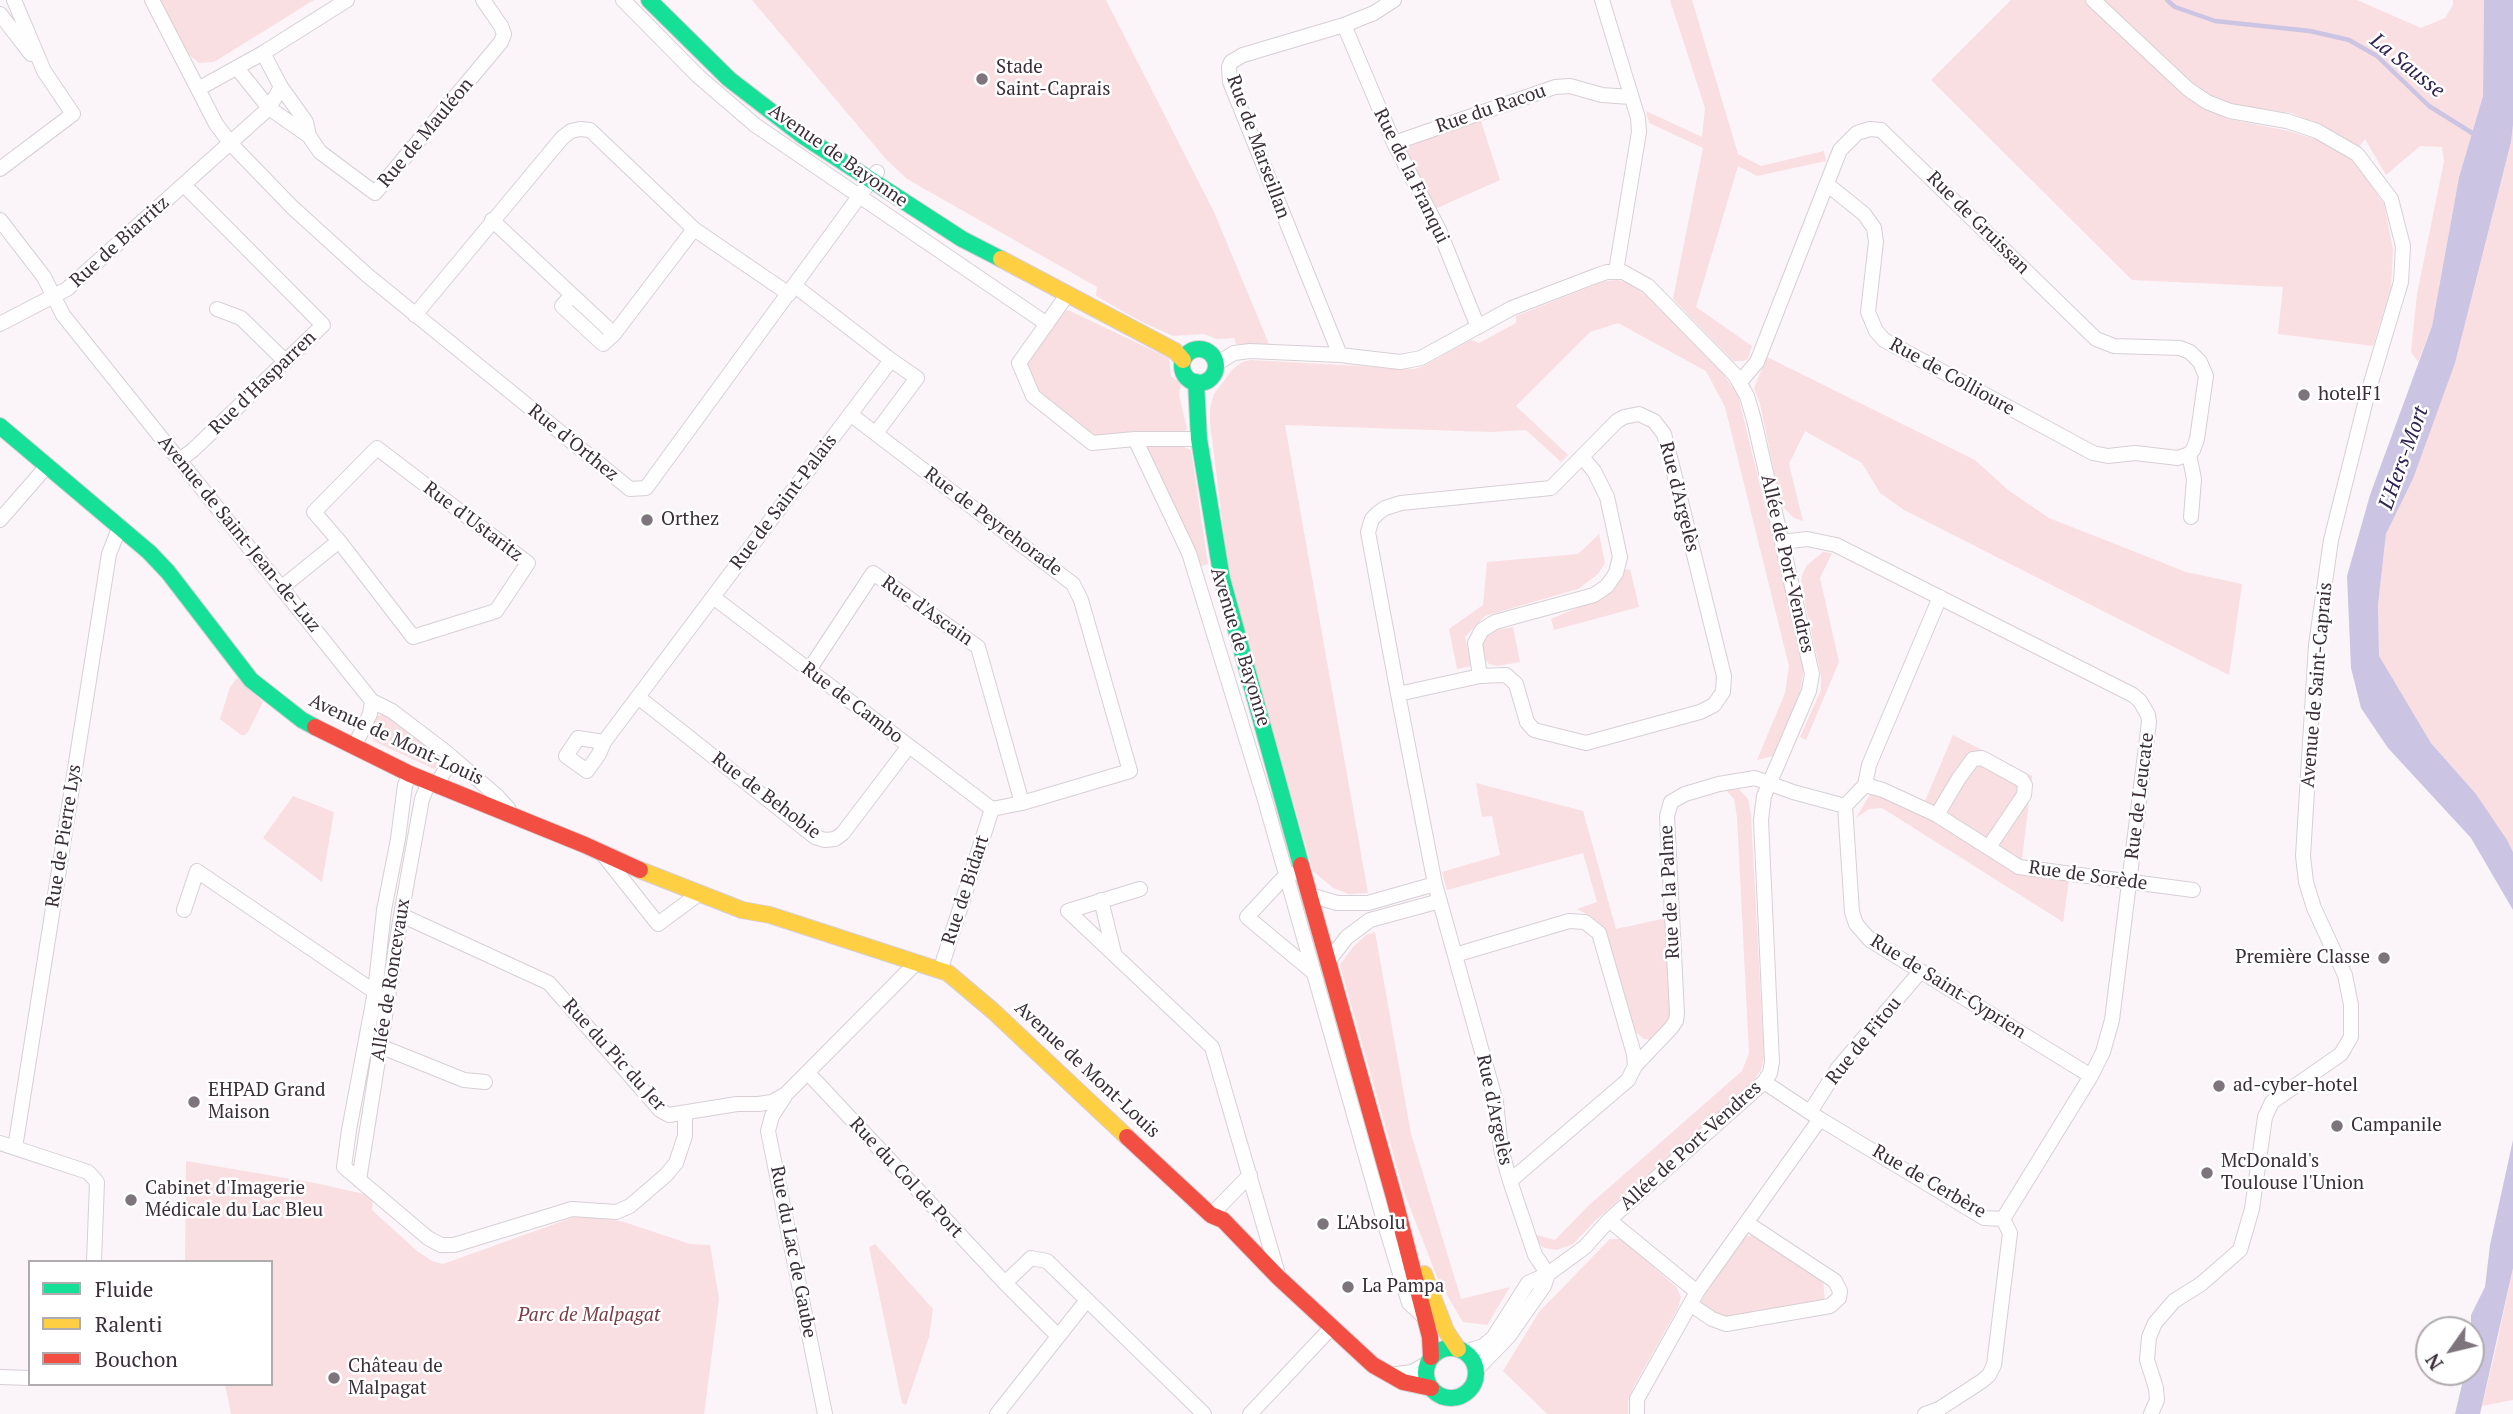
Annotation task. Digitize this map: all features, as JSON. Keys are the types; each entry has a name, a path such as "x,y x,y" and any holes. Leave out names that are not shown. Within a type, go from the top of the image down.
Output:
{"street":[{"path":"14,0 44,71"},
{"name":"Rue d'Orthez","path":"152,0 216,124 231,144 293,208 415,315 629,489 646,488 874,177"},
{"path":"198,89 263,53 347,0"},
{"name":"Rue de Mauléon","path":"237,68 270,108 309,136 320,152 375,193 501,42 504,34 501,26 483,0"},
{"name":"Avenue de Bayonne","path":"623,0 698,76 755,125 1047,324"},
{"name":"Avenue de Bayonne","path":"649,0 710,62 761,106 874,177 962,239 1175,351 1184,360"},
{"name":"Rue de Marseillan","path":"1340,355 1228,74 1231,62 1243,55 1344,25 1374,13 1394,0"},
{"path":"1216,364 1234,353 1250,351 1340,355 1400,362 1421,358 1512,308 1598,275 1616,271 1638,141 1638,118 1602,0"},
{"name":"Avenue de Saint-Caprais","path":"2093,0 2188,89 2207,102 2230,111 2287,121 2317,131 2357,154 2391,199 2403,246 2401,282 2367,396 2331,540 2316,645 2303,856 2306,882 2314,908 2345,975 2351,1005 2351,1037 2341,1054 2272,1102 2265,1117 2252,1209 2240,1250 2201,1284 2174,1301 2155,1323 2149,1337 2147,1360 2157,1388 2157,1400 2151,1414"},
{"path":"0,14 73,114 0,169"},
{"name":"Rue de la Franqui","path":"1344,25 1394,143 1439,230 1478,327"},
{"name":"Rue de Mauléon","path":"263,53 281,87 306,122 309,136"},
{"name":"Rue du Racou","path":"1394,143 1555,87 1570,86 1602,95 1631,97"},
{"path":"231,144 270,108 281,87"},
{"path":"415,315 562,138 580,128 590,130 694,229 792,290 917,377 876,433"},
{"name":"Rue de Gruissan","path":"1740,382 1757,362 1844,144 1857,133 1870,129 1881,130 2095,339 2114,346 2173,347 2190,352 2200,362 2206,376 2197,439 2189,454 2194,479 2191,517"},
{"name":"Rue de Biarritz","path":"0,324 67,289 231,144"},
{"name":"Rue d'Hasparren","path":"181,459 323,325 184,185"},
{"name":"Rue de Collioure","path":"1828,185 1864,214 1874,228 1876,242 1868,312 1876,331 1884,340 2100,455 2135,453 2178,458 2189,454"},
{"name":"Avenue de Saint-Jean-de-Luz","path":"0,220 44,278 63,314 372,701 392,712 449,756 497,796 508,808 511,816"},
{"path":"492,220 614,334 694,229"},
{"name":"Allée de Port-Vendres","path":"1462,1350 1483,1346 1493,1338 1528,1283 1548,1274 1585,1247 1609,1220 1765,1082 1772,1062 1761,820 1765,796 1809,691 1812,674 1747,396 1740,382 1648,286 1632,275 1616,271"},
{"path":"1068,295 1019,363 1033,396 1092,443 1135,439 1199,439"},
{"path":"218,309 241,318 286,362"},
{"path":"1204,350 1210,353 1216,364 1208,380 1196,382 1185,374 1184,360 1192,351 1204,350"},
{"name":"Rue de Saint-Palais","path":"604,742 891,360"},
{"name":"Avenue de Bayonne","path":"1196,382 1199,439 1222,579 1394,1197 1399,1233 1444,1326 1462,1350"},
{"name":"Rue de Peyrehorade","path":"850,414 1073,584 1082,600 1130,771 1022,803 992,809"},
{"name":"Rue d'Argelès","path":"1398,694 1500,674 1512,679 1519,689 1527,722 1534,730 1586,743 1700,712 1714,705 1723,692 1724,676 1664,434 1654,421 1646,416 1632,415 1618,421 1551,488 1401,503 1385,508 1372,519 1368,532 1398,694 1435,884 1496,1102 1502,1149 1510,1181 1535,1255 1548,1274"},
{"name":"Avenue de Mont-Louis","path":"0,426 141,544 168,572 251,680 302,720 410,774 624,864 742,910 770,915 948,973 993,1011 1211,1215 1223,1220 1279,1279 1373,1365 1403,1382 1435,1392"},
{"name":"Avenue de Bayonne","path":"1135,439 1189,552 1312,971 1399,1233 1432,1346 1430,1360"},
{"name":"Rue d'Ustaritz","path":"377,448 528,563 496,611 413,637 339,541 314,512 377,448"},
{"path":"1480,676 1475,643 1482,630 1496,622 1594,595 1607,586 1616,573 1620,557 1607,497 1594,471 1582,457"},
{"path":"0,520 47,466"},
{"name":"Rue de Pierre Lys","path":"15,1147 109,554 120,526"},
{"name":"Rue de Leucate","path":"1782,542 1807,539 1836,545 2133,695 2144,707 2149,722 2112,1020 2103,1052 2003,1219"},
{"path":"281,588 339,541"},
{"name":"Rue d'Ascain","path":"809,670 873,573 978,647 1022,803"},
{"name":"Rue de Cambo","path":"713,597 992,809"},
{"path":"1845,806 1864,785 1868,765 1940,597"},
{"name":"Rue de Behobie","path":"638,697 815,837 825,840 835,839 844,833 909,746"},
{"path":"355,745 370,713 372,701"},
{"name":"Allée de Roncevaux","path":"359,1180 344,1167 349,1130 374,1043 422,799 449,756"},
{"path":"1937,815 1973,759 1982,758 2022,780 2025,785 2024,795 1989,847"},
{"name":"Allée de Roncevaux","path":"359,1180 374,1043 375,992 384,910 405,785 410,774"},
{"name":"Rue de la Palme","path":"1510,1181 1628,1080 1635,1066 1676,1021 1668,807 1677,797 1746,778 1770,782 1793,792 1845,806"},
{"name":"Rue de Sorède","path":"1864,785 1883,790 1937,815 2020,867 2193,890"},
{"name":"Rue de Saint-Cyprien","path":"1845,806 1851,897 1856,924 1870,940 2091,1076"},
{"name":"Rue de Bidart","path":"940,971 992,809"},
{"name":"Avenue de Mont-Louis","path":"602,853 659,924 700,893"},
{"path":"184,910 197,871 375,992"},
{"path":"1303,872 1286,875 1247,917 1312,971"},
{"path":"1310,895 1338,903 1368,903 1435,884"},
{"path":"1139,889 1069,911 1212,1047 1279,1279"},
{"path":"1101,900 1115,954"},
{"path":"1329,960 1347,937 1370,920 1440,901"},
{"name":"Rue du Pic du Jer","path":"401,915 549,983 660,1111 668,1115 737,1104 772,1102 786,1094 916,963"},
{"path":"1455,955 1569,921 1585,922 1599,933 1634,1054 1635,1066"},
{"name":"Rue de Fitou","path":"1694,1298 1747,1223 1815,1115 1838,1068 1920,972"},
{"path":"374,1043 464,1080 485,1082"},
{"name":"Rue du Col de Port","path":"808,1073 1058,1336"},
{"name":"Rue de Cerbère","path":"1765,1082 1983,1218 2003,1219 2010,1233 1994,1364 1989,1375 1939,1409 1925,1414"},
{"name":"Rue du Lac de Gaube","path":"786,1094 772,1116 768,1131 825,1414"},
{"path":"359,1180 428,1238 441,1245 454,1245 572,1209 616,1212 630,1206 676,1163 685,1136 685,1113"},
{"path":"0,1143 88,1172 97,1182 94,1260"},
{"path":"1211,1215 1250,1175"},
{"path":"1609,1220 1694,1298 1712,1319 1726,1324 1830,1306 1839,1298 1840,1291 1835,1281 1747,1223"},
{"path":"1005,1283 1031,1258 1047,1261 1204,1414"},
{"name":"Allée de Port-Vendres","path":"1476,1370 1509,1336 1544,1286 1548,1274"},
{"path":"1637,1414 1637,1399 1694,1298"},
{"path":"997,1414 1087,1300"},
{"path":"1250,1414 1332,1327"},
{"path":"1388,1375 1412,1372 1441,1350 1462,1350 1474,1363 1476,1370 1475,1382 1457,1413 1435,1392 1426,1376 1430,1360"},
{"path":"0,1377 28,1378"},
{"path":"1435,1392 1459,1398 1470,1390"}],"green space":[{"path":"159,0 314,0 214,62 199,63 187,53"},
{"name":"Stade Saint-Caprais","path":"752,0 1106,0 1214,212 1269,344 1236,344 1234,338 1217,339 1204,334 1173,336 1140,321 1096,296 1097,287 907,179 885,158"},
{"path":"1670,0 1692,0 1738,154 1761,166 1824,151 1826,161 1757,176 1738,166 1696,307 1752,346 1748,359 1743,361 1733,361 1673,299 1703,148 1649,123 1646,111 1702,137 1705,108"},
{"path":"2011,0 2084,0 2193,100 2228,119 2289,131 2324,142 2352,158 2384,204 2393,249 2391,288 2373,346 2278,334 2283,287 2132,280 1931,80"},
{"path":"2104,0 2357,0 2421,28 2445,18 2453,0 2484,0 2483,96 2459,177 2432,326 2418,362 2411,352 2417,294 2444,161 2442,147 2420,146 2386,175 2365,139 2359,147 2292,113 2218,100 2197,87"},
{"path":"1480,118 1500,180 1435,209 1403,148 1404,145"},
{"path":"2513,125 2513,852 2476,794 2431,743 2379,657 2378,605 2386,534 2413,479 2455,362"},
{"path":"1618,280 1645,294 1721,371 1738,395 1804,667 1800,693 1773,756 1757,760 1785,693 1789,666 1725,407 1706,371 1618,323 1590,332 1516,406 1568,455 1561,462 1526,430 1491,432 1285,425 1368,893 1349,894 1333,888 1313,871 1230,583 1210,423 1214,394 1232,370 1242,362 1251,360 1414,369 1471,340 1479,343 1516,323 1516,316 1605,281"},
{"path":"1068,310 1169,358 1171,376 1181,383 1179,395 1187,428 1182,435 1140,431 1091,436 1037,393 1026,361 1058,315"},
{"path":"1767,357 1975,460 2008,490 2049,518 2186,572 2242,584 2229,675 1904,510 1880,493 1862,463 1805,431 1789,464 1803,521 1794,518 1781,505 1760,404 1754,388"},
{"path":"1178,444 1191,450 1208,564 1199,567 1147,447"},
{"path":"1599,534 1605,563 1598,574 1578,589 1485,616 1465,637 1471,666 1457,669 1449,629 1483,605 1487,562 1578,554"},
{"path":"1823,552 1832,553 1820,578 1839,662 1806,740 1800,737 1821,690 1821,675 1801,586 1807,565"},
{"path":"1630,569 1639,607 1554,630 1551,619 1586,604 1622,570"},
{"path":"1513,627 1520,662 1497,666 1489,664 1481,654 1482,638 1489,631"},
{"path":"237,678 263,702 245,735 241,735 220,719 230,687"},
{"path":"383,714 397,720 429,745 438,757 438,767 434,769 373,741 373,722"},
{"path":"1953,735 2032,776 2022,859 2071,866 2063,922 1882,808 1869,809 1856,818 1878,781 1925,801"},
{"path":"1476,783 1583,811 1616,929 1666,918 1672,1012 1670,1022 1653,1040 1644,1039 1632,1029 1605,928 1577,909 1597,902 1583,853 1447,890 1442,872 1500,855 1492,816 1482,817"},
{"path":"1725,789 1739,789 1748,799 1751,815 1764,1058 1761,1070 1752,1083 1596,1220 1573,1244 1557,1250 1544,1248 1537,1242 1537,1235 1555,1240 1588,1206 1742,1071 1749,1053 1737,817 1734,799"},
{"path":"293,796 334,812 322,882 263,838"},
{"path":"1375,932 1411,1134 1461,1299 1510,1287 1487,1325 1463,1322 1439,1282 1404,1192 1340,965 1353,947 1366,935"},
{"name":"Parc de Malpagat","path":"186,1161 315,1183 373,1196 372,1210 417,1251 432,1261 443,1264 577,1216 621,1221 690,1244 710,1245 719,1299 704,1414 231,1414 225,1386 273,1386 273,1260 185,1260"},
{"path":"1757,1234 1823,1279 1825,1302 1724,1319 1703,1306 1701,1301 1744,1237"},
{"path":"1610,1239 1620,1239 1629,1245 1677,1288 1681,1297 1678,1308 1633,1388 1628,1401 1628,1414 1547,1414 1503,1371 1539,1312"},
{"path":"875,1244 933,1309 929,1337 906,1405 902,1403 869,1247"},
{"path":"2513,1268 2513,1400 2482,1406 2497,1343"}],"water":[{"name":"L'Hers-Mort","path":"2484,0 2513,0 2511,142 2455,363 2413,479 2386,534 2378,605 2379,656 2431,743 2476,794 2507,840 2513,852 2513,910 2471,838 2388,748 2361,708 2351,668 2347,576 2370,495 2432,326 2459,177 2483,96"},
{"path":"2513,1140 2513,1268 2480,1414 2455,1414 2462,1386 2485,1386 2485,1316 2471,1315 2485,1287 2490,1245"}],"waterway":[{"name":"La Sausse","path":"2167,0 2175,7 2215,21 2310,31 2349,40 2377,56 2429,106 2477,136"}],"traffic: fast":[{"path":"649,0 729,79 803,136 962,239 1001,259"},
{"path":"1199,349 1211,354 1216,366 1211,378 1199,383 1187,378 1182,366 1187,354 1199,349"},
{"path":"1196,382 1199,439 1222,579 1301,865"},
{"path":"0,426 149,552 168,572 251,680 315,727"},
{"path":"1451,1348 1469,1355 1476,1373 1469,1391 1451,1398 1433,1391 1426,1373 1433,1355 1451,1348"}],"traffic: slow":[{"path":"1001,259 1175,351 1183,360"},
{"path":"640,870 742,910 770,915 948,973 993,1011 1127,1137"},
{"path":"1424,1274 1446,1331 1458,1349"}],"traffic: jam":[{"path":"315,727 410,774 640,870"},
{"path":"1301,865 1394,1197 1430,1337 1431,1357"},
{"path":"1127,1137 1211,1215 1223,1220 1279,1278 1373,1365 1403,1382 1431,1388"}],"place":[{"name":"Stade Saint-Caprais","path":"982,79"},
{"name":"hotelF1","path":"2304,395"},
{"name":"Orthez","path":"647,520"},
{"name":"Première Classe","path":"2384,958"},
{"name":"ad-cyber-hotel","path":"2219,1086"},
{"name":"EHPAD Grand Maison","path":"194,1102"},
{"name":"Campanile","path":"2337,1126"},
{"name":"McDonald's Toulouse l'Union","path":"2207,1173"},
{"name":"Cabinet d'Imagerie Médicale du Lac Bleu","path":"131,1200"},
{"name":"L'Absolu","path":"1323,1224"},
{"name":"La Pampa","path":"1348,1287"},
{"name":"Château de Malpagat","path":"334,1378"}]}
